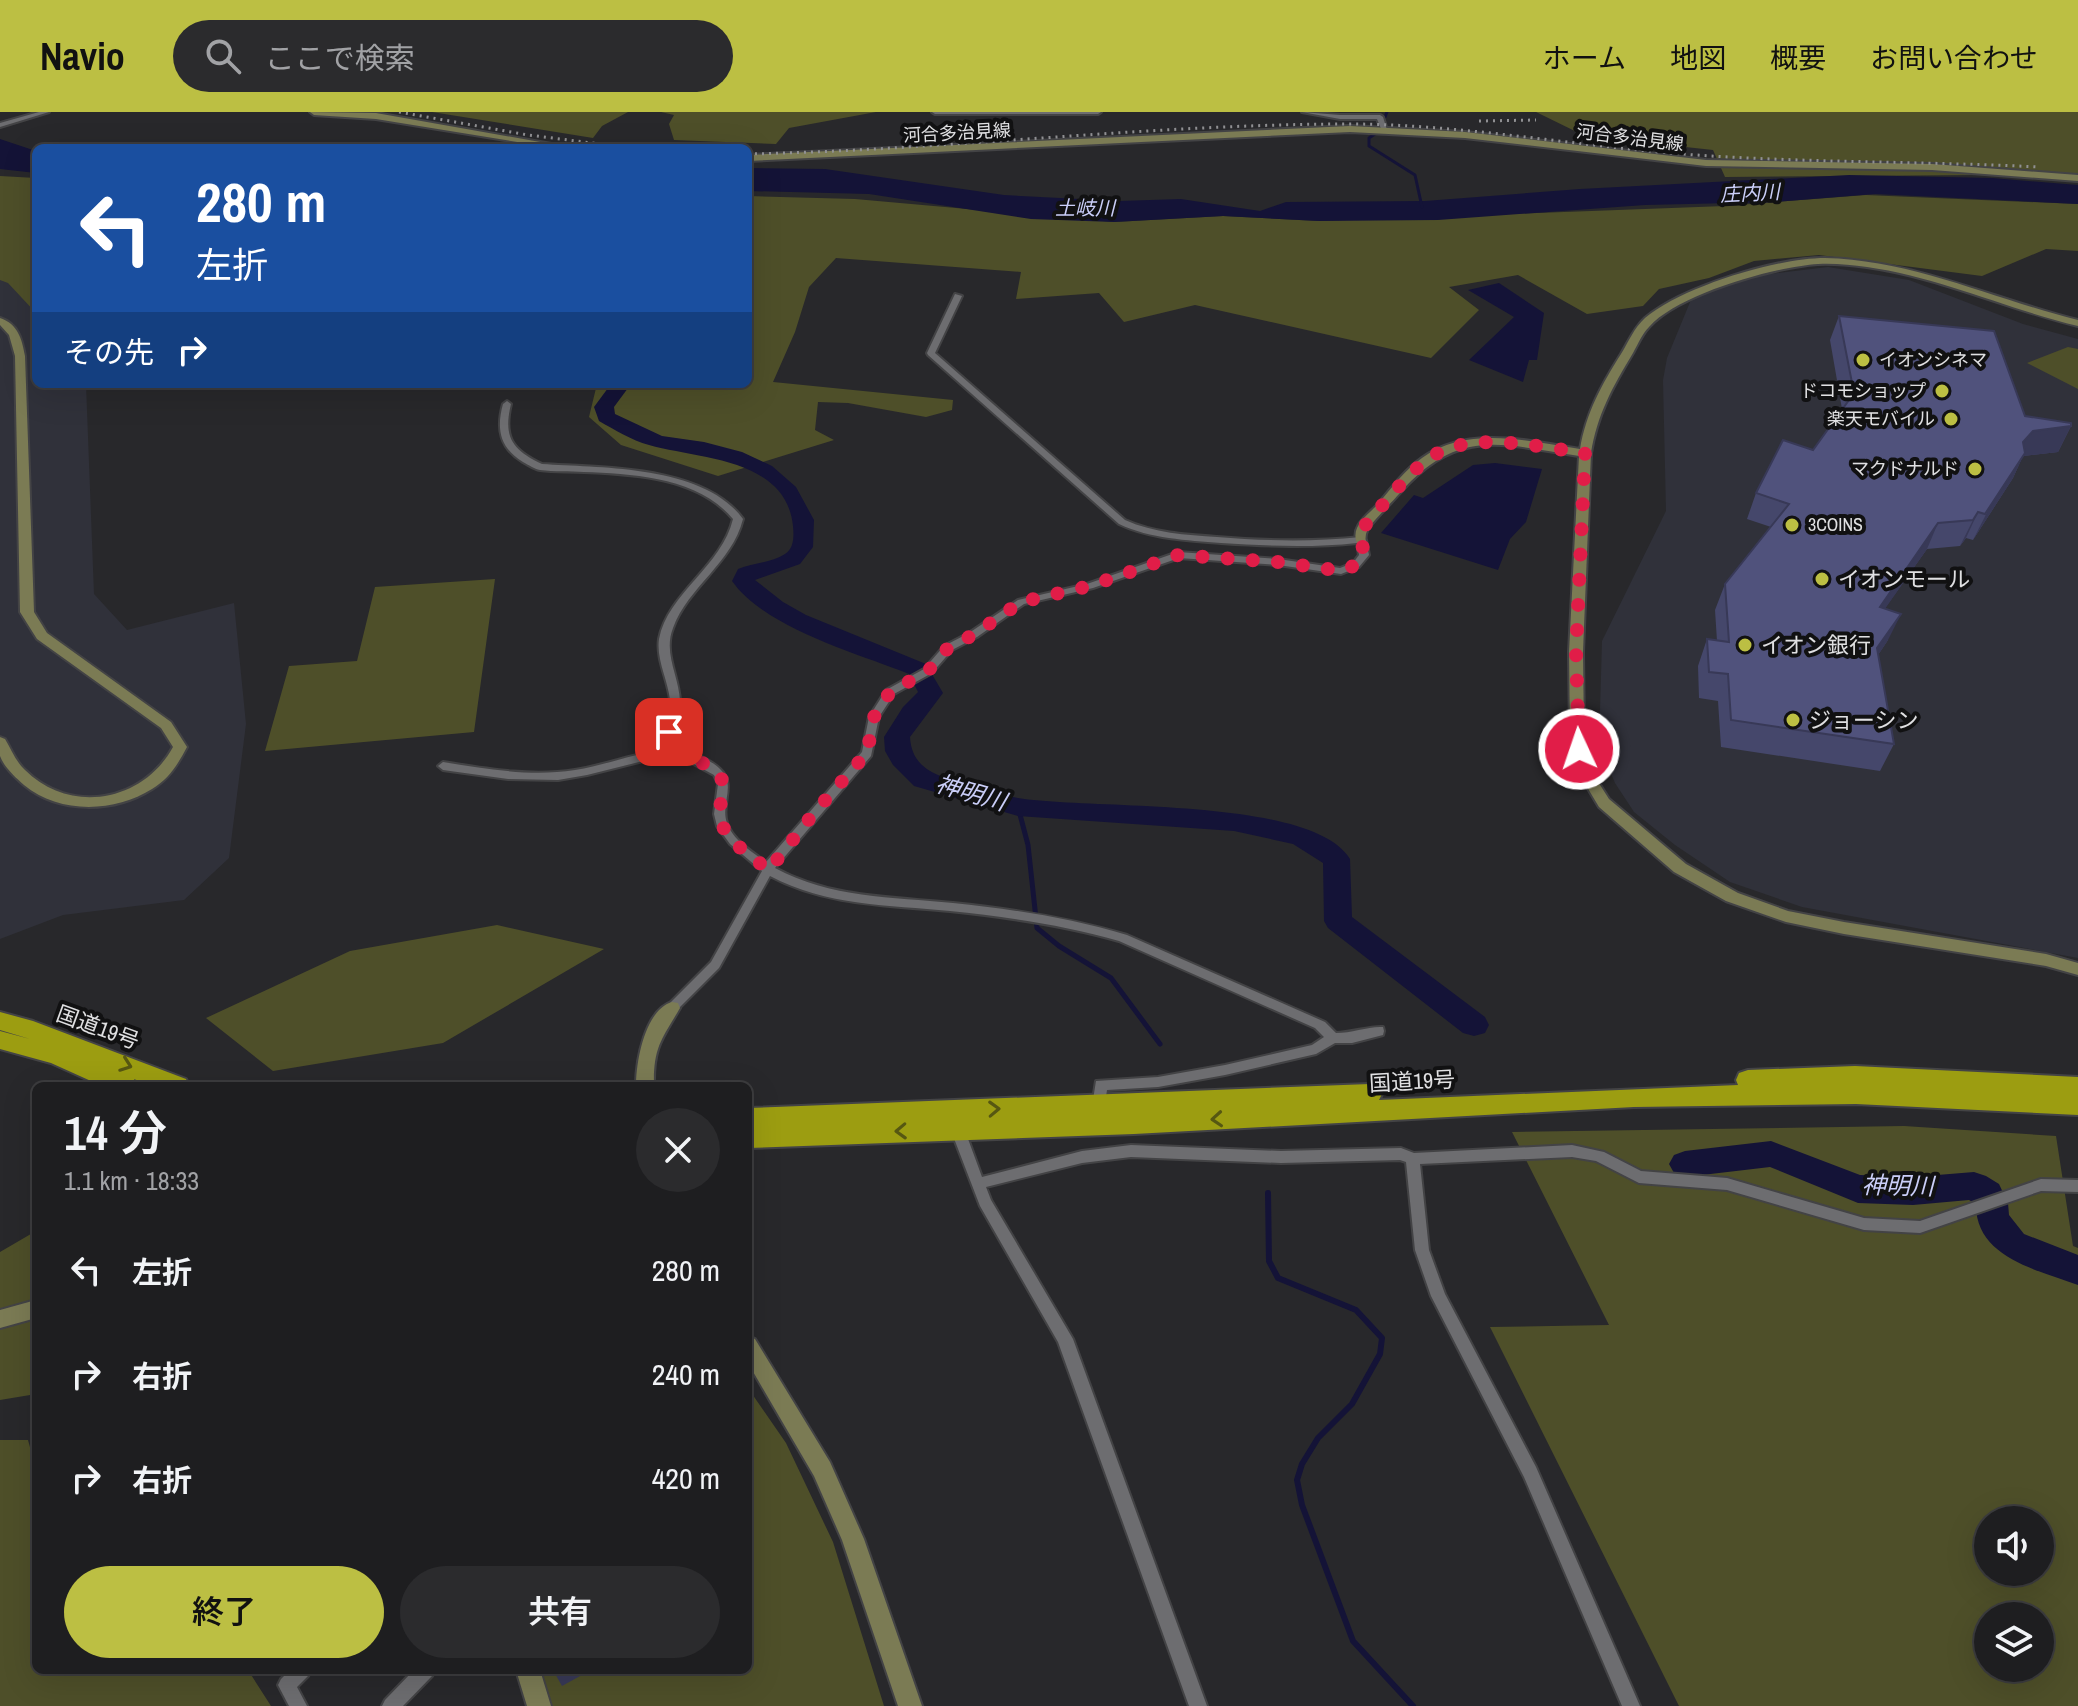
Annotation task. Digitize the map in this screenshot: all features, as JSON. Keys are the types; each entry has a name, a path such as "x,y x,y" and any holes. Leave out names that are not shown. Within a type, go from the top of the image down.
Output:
{"highway":[{"name":"国道19号","path":"0,1021 39,1032 167,1082"},
{"name":"国道19号","path":"0,1040 57,1055 116,1082"},
{"name":"国道19号","path":"752,1138 1099,1106 1855,1076 2075,1091"},
{"name":"国道19号","path":"752,1118 1125,1125 1363,1109 1640,1096 2075,1091"}],"street":[{"path":"0,124 46,112"},
{"path":"314,112 376,116 546,144"},
{"path":"935,112 1098,112"},
{"path":"1305,112 1340,117 1380,117 1384,130"},
{"name":"河合多治見線","path":"752,158 1310,130 1384,130 1465,135 1706,163 1944,168 2078,178"},
{"path":"2078,323 1903,270 1871,264 1819,261 1774,268 1696,294 1647,323 1601,391 1589,422 1576,652 1577,736 1588,777 1604,803 1680,868 1746,902 1786,916 2046,960 2078,969"},
{"path":"958,296 931,353 1122,522 1137,530 1159,534 1288,546 1361,540"},
{"path":"0,321 7,323 16,337 20,356 27,612 42,636 166,725 180,747 163,773 127,797 91,804 47,794 19,773 0,742"},
{"path":"507,404 502,434 506,442 540,467 637,473 680,481 727,507 738,519 733,535 697,583 663,642 675,702 669,732 671,746 717,771 725,787 721,825 743,850 769,870 825,895 1021,915 1096,929 1320,1025 1333,1038"},
{"path":"645,1082 644,1065 650,1038 672,1008 715,965 769,870 867,753 874,717 890,692 928,671 948,648 1021,602 1090,586 1178,555 1278,562 1341,571 1356,565 1364,555 1360,531 1426,461 1441,451 1460,445 1489,443 1585,453"},
{"path":"443,766 547,777 598,769 650,753 678,751"},
{"path":"1099,1106 1101,1085 1158,1082 1287,1058 1316,1049 1333,1038 1352,1038 1378,1031"},
{"path":"956,1120 977,1184 1025,1274 1065,1339 1198,1706"},
{"path":"977,1184 1082,1157 1131,1151 1281,1157 1401,1154 1413,1159 1572,1151 1599,1156 1639,1177 1727,1184 1864,1224 1920,1227 2041,1185 2078,1186"},
{"path":"1413,1159 1422,1250 1438,1296 1530,1472 1631,1706"},
{"path":"0,1319 32,1310"},
{"path":"752,1352 822,1469 853,1539 910,1706"},
{"path":"298,1674 287,1685 298,1706"},
{"path":"391,1706 422,1674"}],"shaded area":[{"name":"イオンモール","path":"1828,267 1909,280 2023,324 2078,339 2078,958 1802,907 1730,882 1675,845 1634,812 1615,783 1599,746 1602,641 1666,511 1663,380 1667,358 1695,290 1721,280"},
{"path":"0,274 32,299 32,388 86,388 94,594 127,630 234,603 246,724 229,858 184,900 63,915 0,939"}],"green space":[{"path":"432,112 628,112 602,126 593,138"},
{"path":"661,112 876,112 789,128 776,144 674,140 669,124 674,115"},
{"path":"1536,112 2078,112 2078,182 1980,175 1725,177 1713,150 1585,136"},
{"path":"0,176 32,178 32,309 8,283 0,280"},
{"path":"1866,195 2078,204 2078,251 2046,249 1982,276 1819,255 1754,261 1709,278 1659,289 1643,306 1587,314 1518,275 1449,287 1479,310 1431,358 1195,305 1124,322 1099,293 1016,299 1021,272 836,258 809,287 795,332 773,382 953,400 952,410 926,417 848,403 818,402 815,430 834,440 718,476 621,445 589,417 596,388 752,388 752,196 855,199 1114,222 1223,216 1319,221 1725,206"},
{"path":"2068,347 2078,349 2078,389 2027,363"},
{"path":"495,579 474,732 265,751 289,666 357,661 375,587"},
{"path":"497,925 604,949 443,1043 273,1071 206,1018 350,951"},
{"path":"1904,1126 2056,1136 2073,1246 2078,1248 2078,1706 1679,1706 1490,1327 1609,1325 1512,1132"},
{"path":"32,1233 32,1395 0,1400 0,1252"},
{"path":"752,1394 786,1443 833,1542 884,1706 539,1706 529,1674 752,1674"},
{"path":"0,1440 28,1440 32,1454 32,1674 251,1674 271,1706 0,1706"}],"water":[{"path":"0,139 32,150 32,173 0,169"},
{"path":"752,168 825,169 1004,195 1119,201 1181,199 1260,211 1286,202 1425,201 1580,189 1849,175 1992,178 2078,185 2078,204 1875,194 1775,202 1645,205 1438,220 1319,221 1223,216 1114,222 1031,219 869,194 752,191"},
{"path":"1499,283 1544,313 1537,360 1529,360 1523,382 1469,360 1514,317 1468,290"},
{"path":"1495,463 1542,469 1526,522 1510,539 1498,570 1381,533 1414,495 1423,498 1473,465"}],"building":[{"name":"イオンモール","path":"1839,316 1994,331 2025,416 2071,423 2071,426 2033,431 2023,442 2025,453 1985,514 1978,512 1973,520 1938,523 1880,607 1901,614 1877,648 1894,744 1731,720 1728,674 1709,672 1707,639 1729,642 1725,584 1789,504 1756,493 1783,440 1813,450 1854,393"}],"waterway":[{"path":"1385,117 1387,112"},
{"path":"1379,126 1378,132 1369,138 1369,146 1415,175 1422,207"},
{"name":"神明川","path":"618,388 604,407 606,417 656,441 735,456 764,470 788,491 803,520 802,547 792,559 746,574 743,581 756,594 798,620 918,669 931,693 912,713 897,737 898,751 906,765 923,780 1018,807 1234,822 1301,836 1336,859 1338,921 1474,1025"},
{"path":"1018,807 1028,845 1037,928 1059,946 1111,978 1160,1044"},
{"name":"神明川","path":"1685,1164 1771,1154 1858,1189 1913,1191 1974,1186 1987,1194 1992,1203 1992,1219 2012,1244 2078,1270"},
{"path":"1268,1193 1269,1261 1278,1278 1356,1310 1382,1338 1380,1354 1352,1404 1318,1438 1302,1464 1297,1480 1302,1505 1353,1641 1413,1706"}],"railway":[{"path":"399,112 528,135 601,144"},
{"path":"1479,121 1536,120"},
{"path":"752,154 1265,125 1339,124 1425,127 1727,157 2039,167"}],"place":[{"name":"イオンシネマ","path":"1863,360"},
{"name":"ドコモショップ","path":"1942,391"},
{"name":"楽天モバイル","path":"1951,419"},
{"name":"マクドナルド","path":"1975,469"},
{"name":"3COINS","path":"1792,525"},
{"name":"イオンモール","path":"1822,579"},
{"name":"イオン銀行","path":"1745,645"},
{"name":"ジョーシン","path":"1793,720"}],"route":[{"path":"669,732 671,746 687,758 717,771 725,787 721,825 743,850 769,870 774,859 867,753 874,717 890,692 928,671 948,648 1021,602 1090,586 1178,555 1278,562 1341,571 1356,565 1364,555 1360,531 1426,461 1441,451 1460,445 1489,443 1585,453 1576,652 1579,749"}],"water label":[{"name":"庄内川","path":"1750,193"},
{"name":"土岐川","path":"1085,208"}]}
